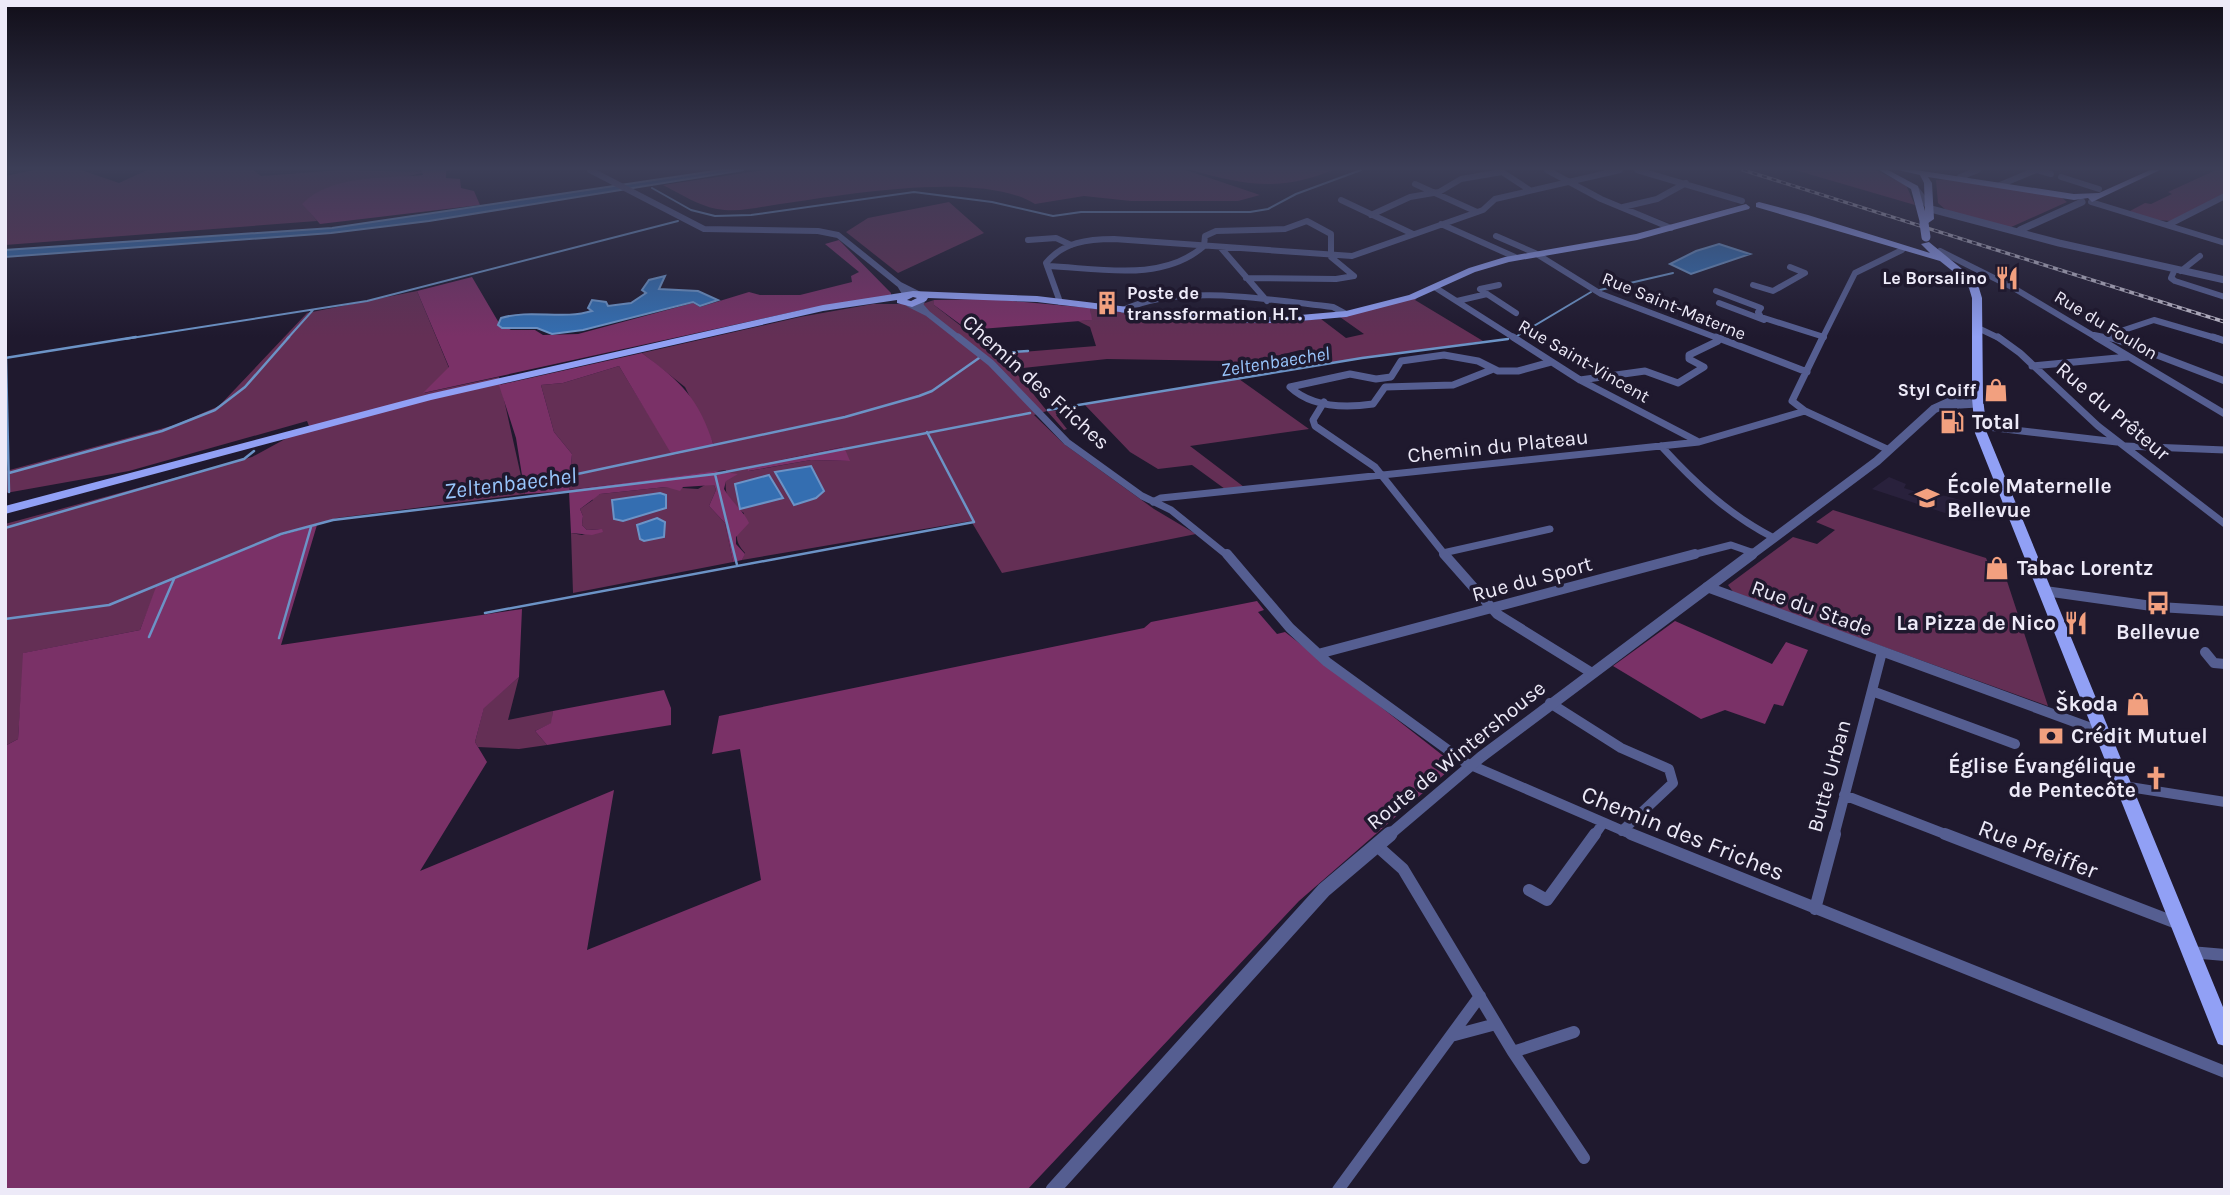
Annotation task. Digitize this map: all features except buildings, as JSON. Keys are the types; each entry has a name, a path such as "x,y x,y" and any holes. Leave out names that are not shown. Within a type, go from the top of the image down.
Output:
{"main road":[{"path":"5,510 429,397 776,319 850,306 921,298 1001,297 1238,321 1346,314 1436,288 1471,270 1515,257 1602,244 1678,226"},
{"path":"1837,226 1920,258 1938,256"},
{"path":"1927,226 1928,239 1938,256 1966,279 1978,298 1976,397 1979,426 2225,1037"},
{"path":"1869,237 1905,245 1918,244 1928,239"}],"street":[{"path":"697,226 704,229 744,232 818,231 838,235 900,285 921,298"},
{"path":"1047,266 1124,269 1157,267 1192,258 1204,247 1205,236 1216,231 1285,229 1294,226"},
{"path":"1246,278 1353,278 1352,274 1330,261 1328,256 1331,234 1316,226"},
{"path":"1395,226 1413,234"},
{"path":"1060,302 1047,266 1050,257 1071,245 1114,239 1352,256 1436,226"},
{"path":"1445,226 1515,257"},
{"path":"1666,226 1671,228"},
{"path":"2002,226 2033,236 2225,280"},
{"path":"2020,230 2029,226"},
{"path":"2170,226 2225,243"},
{"name":"Rue Saint-Materne","path":"1496,236 1537,254 1601,294 1718,341 1807,372"},
{"path":"1028,240 1056,238 1071,245"},
{"path":"1221,248 1267,301"},
{"path":"1889,450 1805,411 1792,401 1851,280 1861,267 1902,250"},
{"name":"Rue du Foulon","path":"1938,256 1969,265 2225,414"},
{"path":"2200,256 2178,270 2172,279 2225,297"},
{"path":"1753,285 1773,291 1805,273 1790,267"},
{"path":"900,285 905,299"},
{"path":"1487,295 1479,289 1499,285"},
{"name":"Rue Saint-Vincent","path":"1436,288 1580,380 1699,442"},
{"path":"1716,291 1761,308 1758,312 1761,317 1823,338"},
{"path":"1457,302 1487,295"},
{"name":"Rue Saint-Vincent","path":"1487,295 1516,313"},
{"path":"1123,310 1130,306 1189,297 1333,307 1346,314"},
{"name":"Chemin des Friches","path":"921,298 920,305 928,313 986,359 1067,442 1223,550 1290,628 1318,654 1470,766 1622,831 2225,1072"},
{"name":"Chemin des Friches","path":"905,299 928,313"},
{"path":"1719,303 1823,338"},
{"path":"2106,336 2147,321 2163,321 2225,341"},
{"name":"Rue du Prêteur","path":"1978,328 1992,333 2032,366 2079,411 2225,524"},
{"path":"2092,335 2106,336 2225,382"},
{"path":"1580,380 1645,371 1678,383 1704,367 1689,359 1689,355 1718,341"},
{"path":"1385,387 1373,404 1350,408 1300,397 1290,387 1350,374 1376,380 1391,377 1401,361 1444,355 1478,361 1491,370 1518,371 1551,362"},
{"path":"2032,366 2129,357"},
{"path":"1376,380 1385,387 1399,385 1420,390 1476,381 1491,370"},
{"path":"1391,377 1399,385"},
{"name":"Route de Wintershouse","path":"1053,1190 1324,890 1376,845 1550,703 1889,450 1912,425 1934,408 1976,397"},
{"path":"1324,402 1313,420 1315,426 1366,460 1492,608 1592,673"},
{"name":"Chemin du Plateau","path":"1153,502 1699,442 1805,411"},
{"path":"1979,426 2121,444 2225,450"},
{"path":"1661,446 1699,488 1748,526 1774,538"},
{"path":"1443,553 1550,529"},
{"name":"Rue du Sport","path":"1318,654 1731,545 1754,553"},
{"name":"Rue du Stade","path":"1707,587 2102,732"},
{"path":"2045,590 2159,607 2225,611"},
{"name":"Butte Urban","path":"1815,909 1882,652"},
{"path":"2205,652 2214,663 2225,664"},
{"path":"1872,691 2015,744"},
{"path":"1550,703 1621,748 1669,769 1672,783 1622,831"},
{"path":"2123,786 2225,802"},
{"name":"Rue Pfeiffer","path":"1844,795 2179,924"},
{"path":"1529,890 1547,900 1603,823"},
{"path":"1376,845 1404,869 1513,1052 1584,1158"},
{"path":"2190,952 2225,956"},
{"path":"1338,1190 1480,996"},
{"path":"1451,1036 1496,1024"},
{"path":"1513,1052 1573,1032"}],"shaded area":[{"path":"5,226 255,226 5,245"},
{"path":"856,226 976,226 984,233 898,273 846,232"},
{"path":"839,240 891,293 891,297 806,309 423,393 449,367 417,291 472,277 499,323 511,330 535,330 543,335 578,334 693,303 700,307 749,292 760,295 800,295 852,282 851,276 859,272 825,244"},
{"path":"417,291 449,368 424,393 499,377 525,494 337,518 275,537 157,587 140,630 24,653 18,739 5,746 5,524 252,457 309,426 307,421 129,471 6,493 6,471 175,425 219,406 307,313"},
{"path":"1418,297 1415,300 1483,341 1320,365 1306,350 1300,350 1233,367 1230,361 1107,359 1013,369 1047,411 1034,415 1064,444 1154,509 1196,534 1002,573 971,521 742,560 745,553 738,543 737,534 744,513 729,500 726,470 569,490 572,454 554,432 541,385 563,383 619,366 673,455 714,445 685,387 642,353 800,317 873,304 922,304 934,300 934,305 997,354 1096,346 1090,327 1078,321 1091,320 1090,308 1233,322 1321,319 1346,338 1364,334 1340,317","holes":["843,447 849,461 811,460 749,471 747,467"]},
{"path":"991,299 1090,308 1092,320 968,330 934,305 934,300"},
{"path":"642,353 687,392 702,415 714,446 672,455 619,366 563,383 541,385 554,432 572,454 569,490 715,471 738,474 726,481 724,489 749,523 736,537 736,544 745,554 742,560 733,562 725,523 709,506 716,490 714,485 683,487 680,491 666,487 600,494 580,509 583,516 582,525 587,530 602,529 603,532 592,535 571,533 569,491 525,494 516,438 499,385"},
{"path":"1239,379 1309,429 1190,446 1244,487 1225,489 1192,465 1158,469 1130,452 1084,404"},
{"path":"1078,410 1056,415 1067,429 1064,430 1047,411"},
{"path":"844,447 850,461 811,460 748,471 747,467"},
{"name":"École Maternelle Bellevue","path":"1889,477 1906,484 1904,488 1926,495 1928,491 1960,500 1963,519 1872,489"},
{"path":"705,485 714,485 716,490 709,506 725,523 733,562 573,593 571,533 582,535 601,529 587,530 582,525 583,516 580,509 593,500 591,498 600,494 666,487 698,489"},
{"path":"1833,510 1986,558 1992,572 2005,575 2048,706 1734,593 1728,585 1793,537 1817,544 1835,530 1816,522"},
{"path":"317,525 281,645 522,609 519,677 484,708 475,742 487,762 420,871 614,790 587,950 761,880 740,749 712,754 719,716 1144,628 1151,622 1257,601 1264,610 1258,612 1277,634 1285,632 1455,765 1299,901 1027,1190 5,1190 5,746 18,739 23,653 140,630 156,587 275,537"},
{"path":"1675,621 1772,664 1786,642 1808,650 1783,706 1774,704 1765,724 1725,710 1701,719 1613,666"},
{"path":"519,677 508,720 553,711 552,723 535,731 547,745 519,749 478,747 475,742 484,707"},
{"path":"664,690 671,708 671,725 547,745 535,731 551,723 553,711"}],"water":[{"path":"390,226 331,233 5,257 5,250"},
{"path":"1719,244 1750,254 1691,274 1670,264 1696,251"},
{"path":"665,276 659,289 698,291 718,300 700,306 693,302 583,330 552,334 537,328 502,328 498,325 501,318 512,315 581,314 592,311 588,308 592,300 606,302 608,306 631,303 646,293 642,290 649,280"},
{"path":"811,466 824,491 816,498 794,505 775,472"},
{"path":"769,475 783,498 740,509 735,484"},
{"path":"660,493 666,495 666,508 623,521 614,519 612,500"},
{"path":"657,518 665,522 664,537 644,541 640,539 637,525"}],"waterway":[{"path":"125,339 367,301 659,226"},
{"name":"Zeltenbaechel","path":"1600,290 1673,273"},
{"name":"Zeltenbaechel","path":"1517,336 1591,292"},
{"path":"287,339 313,310"},
{"path":"5,358 136,337"},
{"path":"9,473 162,431 215,410 245,387 289,337"},
{"name":"Zeltenbaechel","path":"1048,410 1362,358 1508,339"},
{"path":"997,353 1028,351"},
{"path":"568,476 845,417 919,396 932,391 979,358"},
{"path":"6,359 9,492"},
{"name":"Zeltenbaechel","path":"927,433 1030,413"},
{"path":"485,613 974,522 927,433"},
{"name":"Zeltenbaechel","path":"715,474 927,433"},
{"path":"5,528 244,459 254,451"},
{"name":"Zeltenbaechel","path":"5,619 109,605 281,534 333,520 715,474"},
{"path":"715,474 737,565"},
{"path":"279,638 311,527"},
{"path":"149,637 174,579"}],"railway":[{"path":"1920,226 2225,322"}],"place":[{"name":"Le Borsalino","path":"2007,278"},
{"name":"Poste de transsformation H.T.","path":"1107,303"},
{"name":"Styl Coiff","path":"1996,390"},
{"name":"Total","path":"1952,422"},
{"name":"École Maternelle Bellevue","path":"1927,498"},
{"name":"Tabac Lorentz","path":"1997,568"},
{"name":"Bellevue","path":"2158,603"},
{"name":"La Pizza de Nico","path":"2076,623"},
{"name":"Škoda","path":"2138,704"},
{"name":"Crédit Mutuel","path":"2051,736"},
{"name":"Église Évangélique de Pentecôte","path":"2156,778"}]}
